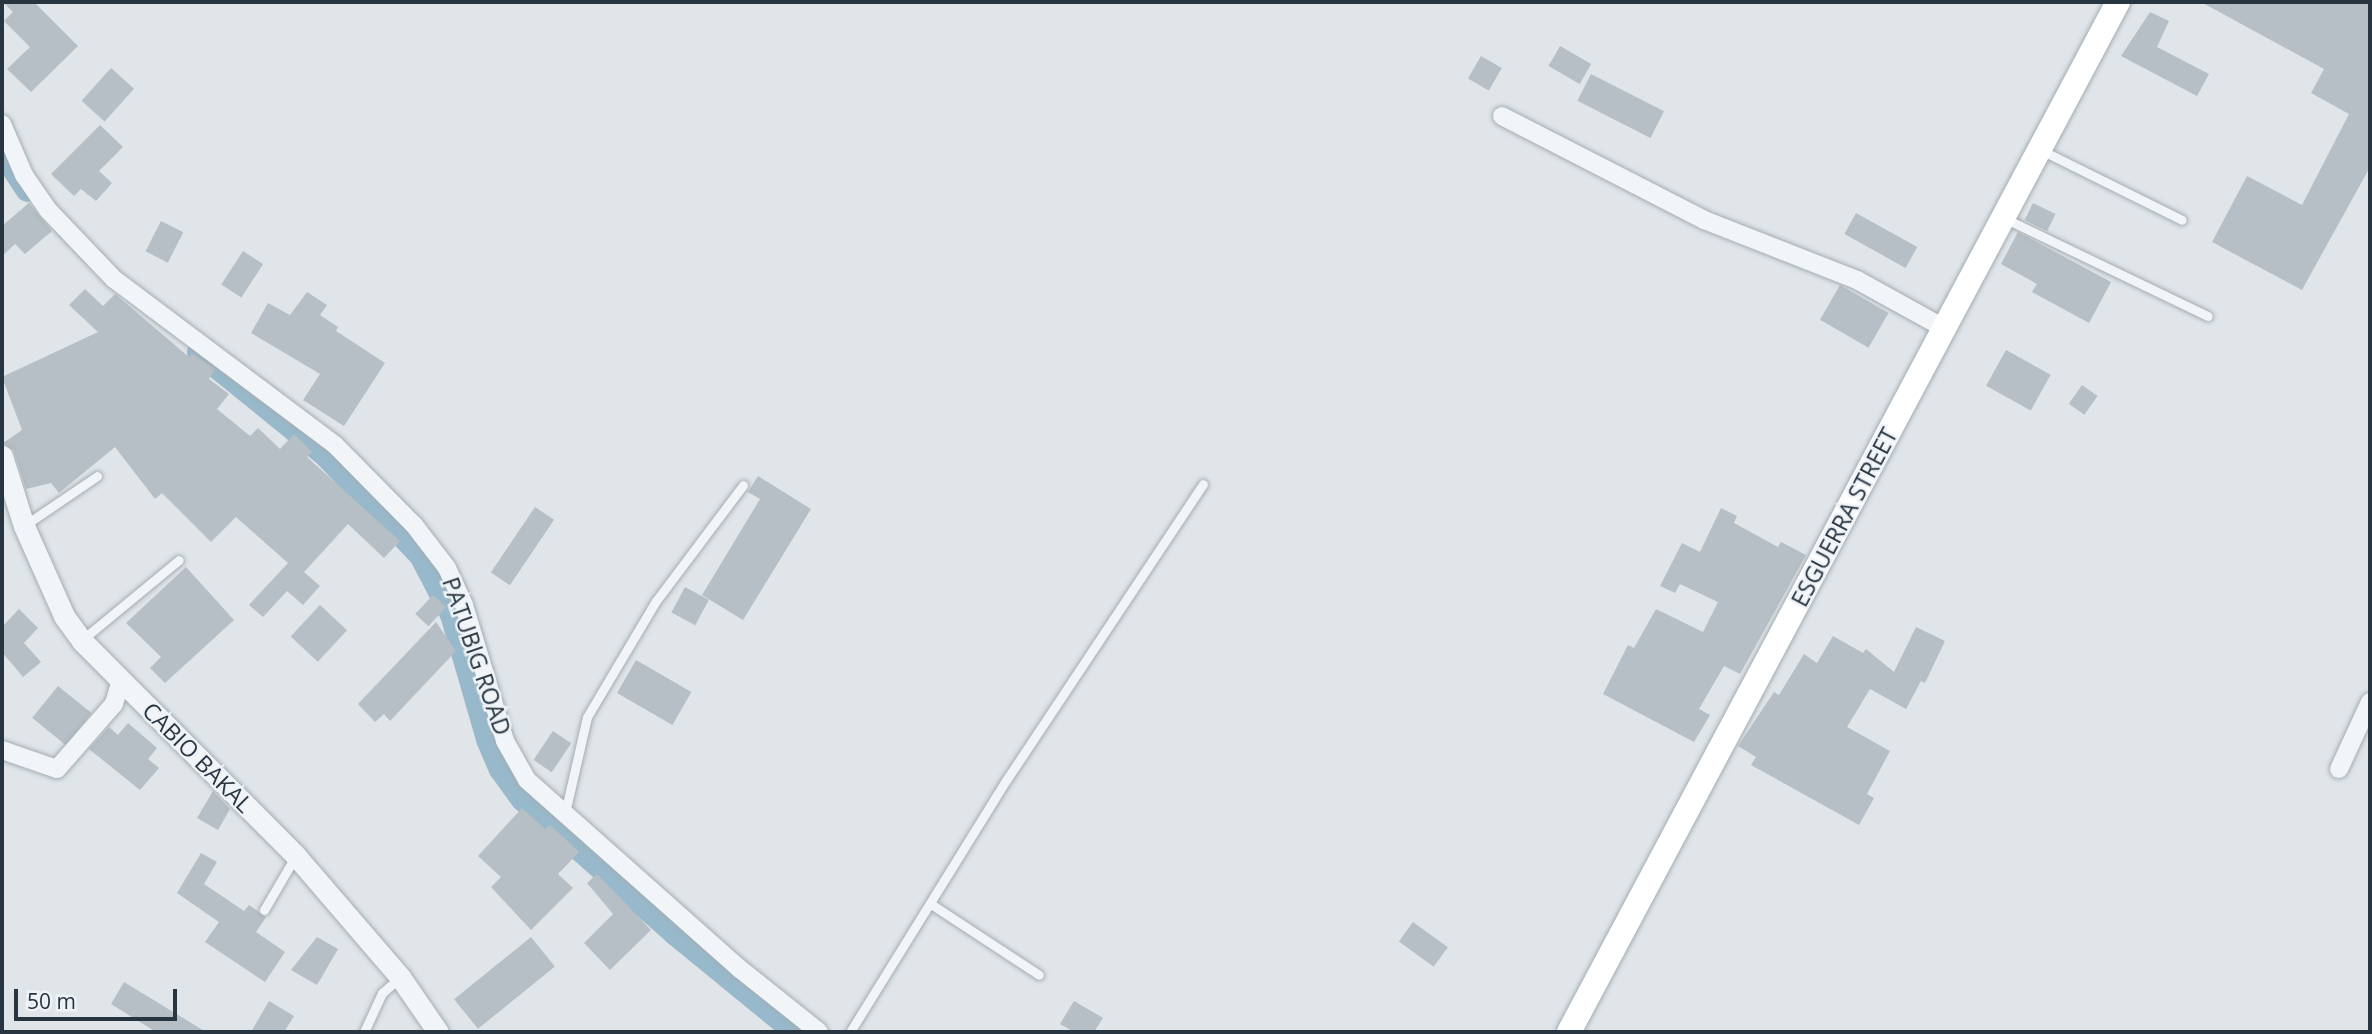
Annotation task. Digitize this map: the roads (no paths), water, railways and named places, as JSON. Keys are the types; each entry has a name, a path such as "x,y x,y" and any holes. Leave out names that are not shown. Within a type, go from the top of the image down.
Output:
{"main road":[{"name":"ESGUERRA STREET","path":"1569,1032 2118,2"}],"street":[{"path":"1502,116 1704,220 1857,280 1944,328"},
{"name":"PATUBIG ROAD","path":"2,124 24,175 48,210 114,279 335,445 414,525 447,568 464,605 516,765 565,813 740,969 819,1032"},
{"name":"CABIO BAKAL","path":"2,456 24,527 64,615 82,641 296,856 400,977 438,1032"},
{"path":"2,750 57,769 114,704 121,680"},
{"path":"2339,769 2370,702"}],"lane":[{"path":"2040,149 2182,220"},
{"path":"2003,218 2208,316"},
{"path":"24,527 97,475"},
{"path":"850,1032 1007,779 1203,484"},
{"path":"565,813 587,718 656,601 743,485"},
{"path":"82,641 179,560"},
{"path":"264,910 296,856"},
{"path":"931,904 1039,975"},
{"path":"364,1032 382,993 400,977"}],"waterway":[{"path":"2,152 27,190"},
{"path":"198,352 325,455 420,555 451,614 487,739 500,769 522,799 674,933 795,1032"}]}
